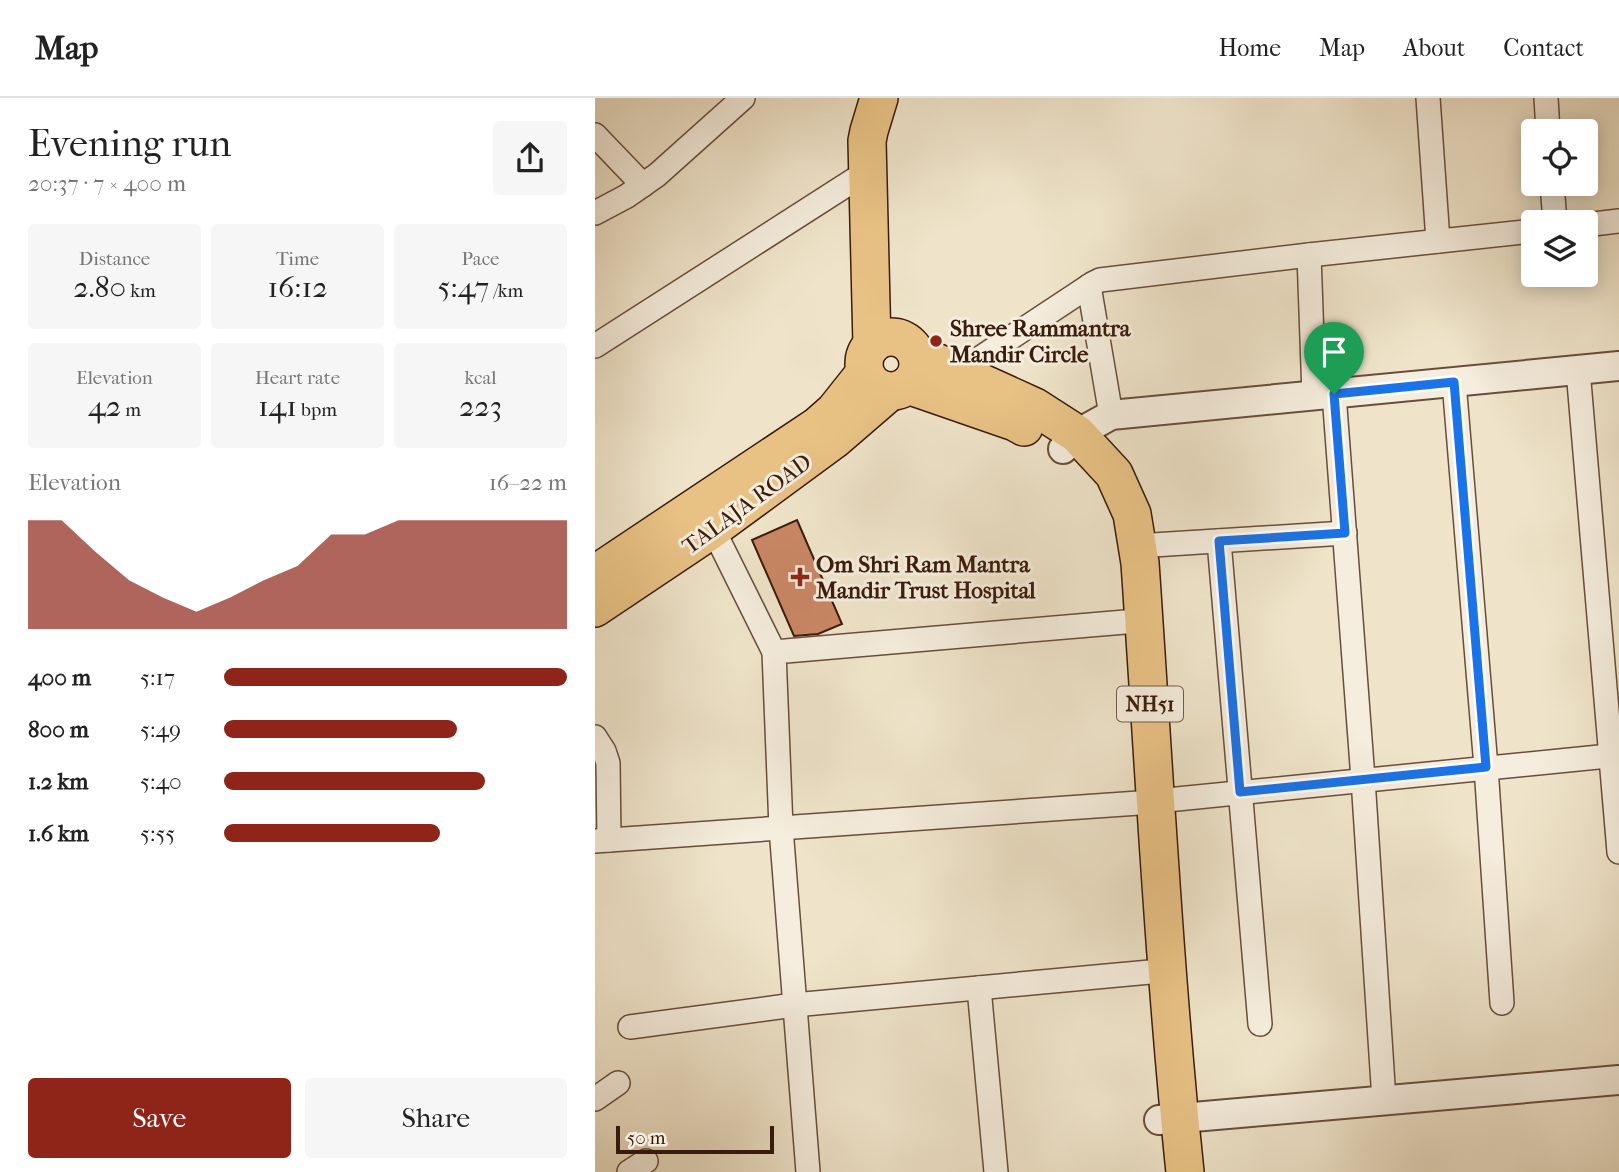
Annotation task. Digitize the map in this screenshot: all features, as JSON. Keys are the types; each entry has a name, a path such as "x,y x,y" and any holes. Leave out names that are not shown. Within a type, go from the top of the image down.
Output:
{"highway":[{"path":"879,98 869,131 868,171 892,364"},
{"path":"885,98 889,121 892,364"},
{"name":"NH51","path":"892,364 959,372 1035,407 1070,441 1114,474 1132,514 1140,563 1148,802 1150,972 1169,1120 1185,1172"},
{"name":"NH51","path":"892,364 1015,422 1070,441 1096,478 1111,508 1121,561 1125,622 1148,802 1169,1120 1165,1172"}],"main road":[{"name":"TALAJA ROAD","path":"595,573 707,516 834,441 892,364"},
{"name":"TALAJA ROAD","path":"595,609 707,516"}],"street":[{"path":"595,214 643,185 743,98"},
{"path":"1428,98 1438,241"},
{"path":"1546,98 1547,119"},
{"path":"595,135 643,185"},
{"path":"595,345 868,171"},
{"path":"1598,223 1619,221"},
{"path":"959,372 1089,286 1109,278 1521,231"},
{"path":"1309,255 1324,394 1345,533 1384,1100"},
{"path":"1089,286 1111,415"},
{"path":"1070,441 1111,415 1619,366"},
{"path":"1578,370 1615,755 1619,852"},
{"path":"1454,382 1486,767 1502,1003"},
{"path":"707,516 774,652 781,828 808,1172"},
{"path":"1137,546 1345,533"},
{"path":"1219,541 1261,1024"},
{"path":"774,652 1125,622"},
{"path":"595,737 608,763 602,840 1148,802 1615,755"},
{"path":"630,1027 794,1005 1150,972"},
{"path":"979,988 996,1172"},
{"path":"1169,1120 1619,1080"},
{"path":"595,1099 618,1083"}],"building":[{"path":"797,520 842,624 818,634 794,636 752,540"}],"place":[{"name":"Shree Rammantra Mandir Circle","path":"936,341"},
{"name":"Om Shri Ram Mantra Mandir Trust Hospital","path":"800,577"}],"route":[{"path":"1454,382 1486,767 1240,792 1219,541 1345,533 1334,394 1454,382"}]}
